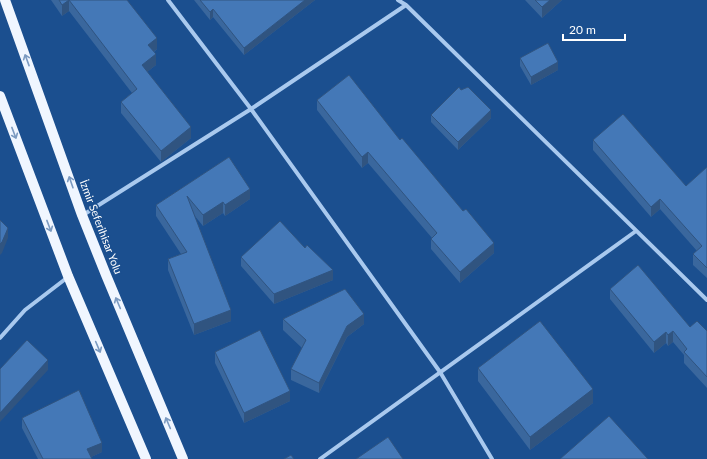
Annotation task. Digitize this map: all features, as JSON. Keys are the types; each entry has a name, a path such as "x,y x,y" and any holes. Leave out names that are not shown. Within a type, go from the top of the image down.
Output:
{"main road":[{"name":"İzmir Seferihisar Yolu","path":"5,0 82,215 183,459"},
{"path":"0,96 68,276 146,459"}],"street":[{"path":"168,0 251,109 440,372 492,459"},
{"path":"398,0 406,5 707,300"},
{"path":"82,215 251,109 406,5"},
{"path":"320,459 636,231"},
{"path":"0,338 30,305 68,276"}],"building":[{"path":"59,0 69,0 62,5"},
{"path":"69,0 127,0 157,38 148,45 156,54 142,65 191,127 161,151 121,102 137,89"},
{"path":"200,0 305,0 244,48 213,9 210,12"},
{"path":"535,0 550,0 542,7"},
{"path":"548,43 558,62 531,77 520,58"},
{"path":"349,75 400,140 402,138 463,211 466,209 494,243 460,272 431,239 437,233 368,152 362,157 317,100"},
{"path":"459,87 461,90 468,87 491,110 458,142 431,115"},
{"path":"623,114 686,186 707,167 707,268 693,254 702,246 660,199 651,207 593,140"},
{"path":"229,157 250,189 225,205 223,202 203,215 187,196 231,310 194,324 168,259 187,252 156,205"},
{"path":"0,220 8,228 0,244"},
{"path":"280,221 305,248 307,245 333,270 274,294 241,257"},
{"path":"638,265 690,327 697,321 707,331 707,377 684,352 687,349 673,331 668,335 666,332 654,342 610,289"},
{"path":"345,289 364,314 347,326 319,383 291,369 306,340 283,319"},
{"path":"540,321 593,389 530,437 478,368"},
{"path":"260,330 290,391 244,413 215,352"},
{"path":"27,340 48,360 0,413 0,369"},
{"path":"79,390 102,443 87,449 92,459 43,459 22,418"},
{"path":"609,416 648,459 560,459"},
{"path":"388,437 403,459 356,459"},
{"path":"291,455 294,459 284,459"}]}
